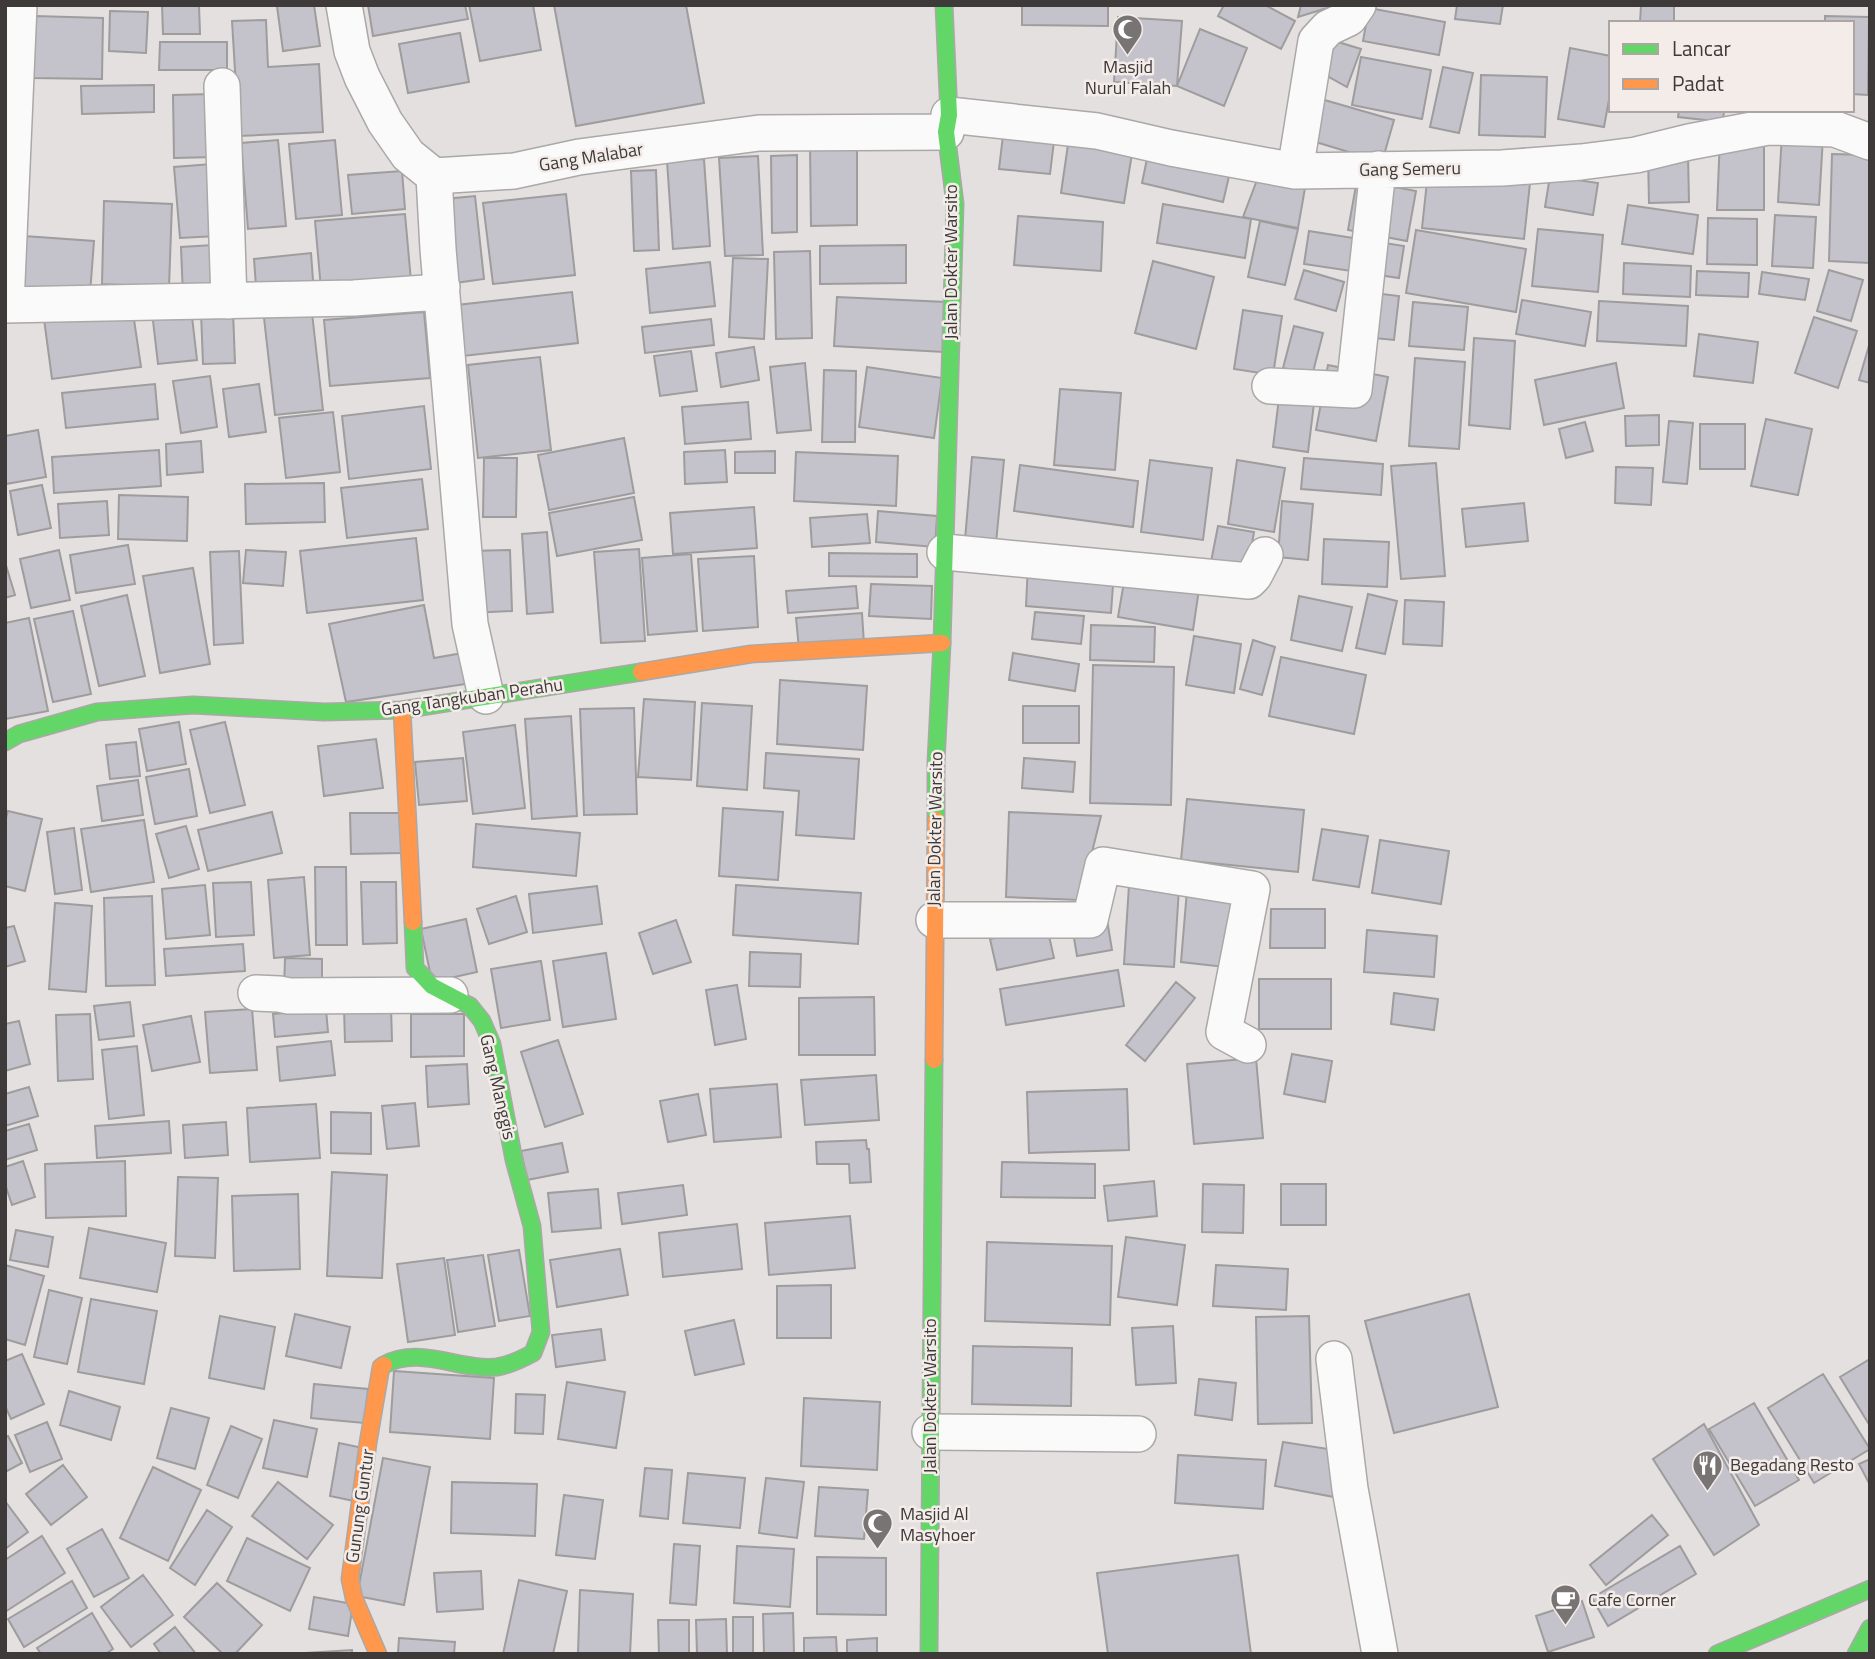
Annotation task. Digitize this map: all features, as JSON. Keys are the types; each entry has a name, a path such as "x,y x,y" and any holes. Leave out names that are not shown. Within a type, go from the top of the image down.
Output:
{"street":[{"path":"19,5 6,305 355,298 425,293 442,287"},
{"path":"344,5 352,51 384,122 408,155 434,177 470,624 486,696"},
{"name":"Jalan Dokter Warsito","path":"929,1654 936,762 955,204 947,123 944,5"},
{"path":"1295,171 1316,41 1328,28 1349,18 1358,5"},
{"path":"222,86 229,301"},
{"name":"Gang Malabar","path":"434,177 514,170 579,158 759,133 947,123"},
{"name":"Gang Semeru","path":"947,123 1097,131 1295,171 1502,168 1581,162 1636,155 1768,127 1835,130 1870,142"},
{"path":"1270,386 1354,390 1378,169"},
{"path":"945,552 1249,581 1265,555"},
{"name":"Gang Tangkuban Perahu","path":"5,742 19,734 97,712 193,705 324,712 402,710 751,654 942,643"},
{"name":"Gang Manggis","path":"393,1359 407,1357 493,1367 533,1353 541,1332 532,1226 514,1160 492,1044 486,1029 468,1003 439,991 423,980 415,968 402,710"},
{"path":"934,920 1090,920 1103,865 1252,889 1224,1032 1248,1045"},
{"path":"256,993 289,996 450,995"},
{"name":"Gunung Guntur","path":"379,1654 351,1594 350,1579 368,1443 382,1367 393,1359"},
{"path":"1334,1359 1350,1489 1380,1654"},
{"path":"930,1432 1138,1434"},
{"path":"1717,1654 1870,1589"},
{"path":"1857,1654 1870,1628"}],"building":[{"path":"162,5 199,5 200,34 163,34"},
{"path":"314,5 320,46 283,51 277,6"},
{"path":"368,5 465,5 468,19 373,36"},
{"path":"469,5 533,5 541,50 480,61"},
{"path":"554,5 686,5 704,103 576,126"},
{"path":"1022,5 1108,5 1108,26 1022,25"},
{"path":"1224,5 1265,5 1295,21 1281,49 1218,16"},
{"path":"1301,5 1337,5 1298,17"},
{"path":"1457,5 1503,5 1500,24 1455,19"},
{"path":"1641,5 1674,5 1674,21 1640,21"},
{"path":"1369,8 1445,22 1439,55 1363,41"},
{"path":"110,11 148,12 146,53 109,51"},
{"path":"35,16 103,18 102,79 33,78"},
{"path":"1825,16 1869,17 1868,95 1854,94 1854,21 1825,21"},
{"path":"1118,17 1182,21 1177,86 1114,82"},
{"path":"266,20 268,67 319,64 323,132 239,136 232,21"},
{"path":"1200,29 1247,48 1224,106 1177,86"},
{"path":"460,33 469,82 408,93 399,44"},
{"path":"1328,39 1361,49 1347,87 1320,72"},
{"path":"160,42 227,42 227,70 159,70"},
{"path":"1570,48 1609,56 1609,100 1604,127 1558,119"},
{"path":"1361,57 1431,70 1422,119 1352,105"},
{"path":"1443,67 1473,73 1459,133 1430,127"},
{"path":"1481,75 1547,77 1545,137 1479,135"},
{"path":"154,85 154,112 82,114 81,86"},
{"path":"213,94 214,157 174,158 173,95"},
{"path":"1321,99 1394,120 1382,162 1309,140"},
{"path":"1679,112 1724,112 1723,122 1678,117"},
{"path":"1004,127 1055,133 1050,174 999,169"},
{"path":"1070,131 1134,141 1124,203 1061,193"},
{"path":"1764,133 1764,210 1717,210 1720,138"},
{"path":"1782,134 1823,137 1819,205 1778,202"},
{"path":"278,140 286,226 248,229 241,143"},
{"path":"335,140 342,215 296,219 289,144"},
{"path":"857,145 857,225 811,226 810,146"},
{"path":"1149,149 1231,168 1223,202 1142,183"},
{"path":"1688,154 1689,202 1649,203 1648,155"},
{"path":"1832,154 1870,155 1870,263 1829,261"},
{"path":"797,155 797,232 772,233 771,156"},
{"path":"758,156 763,255 725,256 719,158"},
{"path":"704,159 710,246 673,249 667,161"},
{"path":"212,164 217,236 180,238 174,167"},
{"path":"656,170 659,250 634,251 631,171"},
{"path":"402,171 405,209 352,214 348,175"},
{"path":"1428,172 1530,183 1524,239 1422,228"},
{"path":"1550,176 1598,183 1593,215 1545,207"},
{"path":"1257,180 1305,188 1298,228 1243,217"},
{"path":"1357,180 1416,191 1407,241 1348,230"},
{"path":"566,194 575,275 493,284 483,203"},
{"path":"475,196 484,279 455,283 445,199"},
{"path":"104,201 172,204 169,287 102,284"},
{"path":"1163,204 1251,219 1245,258 1157,243"},
{"path":"1628,205 1698,215 1693,254 1622,244"},
{"path":"405,214 411,281 321,289 315,221"},
{"path":"1775,215 1816,217 1813,268 1772,266"},
{"path":"1018,216 1103,222 1101,271 1014,265"},
{"path":"1708,218 1757,219 1757,265 1707,264"},
{"path":"1260,221 1298,229 1285,285 1248,277"},
{"path":"1538,229 1603,235 1598,292 1532,286"},
{"path":"1416,230 1526,249 1516,312 1406,293"},
{"path":"1309,231 1404,246 1399,278 1304,264"},
{"path":"24,236 94,241 90,294 19,287"},
{"path":"213,245 216,294 183,296 181,247"},
{"path":"906,245 906,283 820,284 820,246"},
{"path":"810,251 812,338 776,339 774,252"},
{"path":"311,253 314,294 257,300 254,259"},
{"path":"733,258 768,259 764,339 729,337"},
{"path":"1153,261 1214,277 1196,349 1135,333"},
{"path":"710,262 715,306 650,313 646,269"},
{"path":"1624,263 1691,266 1690,297 1623,294"},
{"path":"1304,270 1344,282 1336,311 1295,299"},
{"path":"1829,270 1863,280 1851,321 1817,311"},
{"path":"1697,271 1749,273 1748,297 1696,295"},
{"path":"1762,272 1809,279 1805,300 1759,294"},
{"path":"1349,290 1399,296 1394,340 1344,335"},
{"path":"572,292 578,343 454,357 448,306"},
{"path":"837,297 946,302 944,352 834,346"},
{"path":"1522,300 1591,312 1585,346 1516,334"},
{"path":"1599,301 1688,306 1686,346 1597,341"},
{"path":"1413,302 1468,307 1464,350 1409,346"},
{"path":"132,306 141,367 52,379 44,319"},
{"path":"191,308 197,360 158,364 152,312"},
{"path":"1243,310 1282,316 1273,375 1234,369"},
{"path":"233,311 235,363 203,364 201,312"},
{"path":"424,312 430,378 330,386 324,320"},
{"path":"312,313 323,410 275,415 264,318"},
{"path":"1814,317 1857,331 1838,388 1795,373"},
{"path":"711,319 714,345 645,353 642,327"},
{"path":"1294,326 1323,333 1312,376 1283,368"},
{"path":"1699,334 1758,342 1753,383 1694,376"},
{"path":"1474,338 1515,341 1510,429 1469,425"},
{"path":"1870,342 1870,383 1859,380"},
{"path":"754,347 759,380 721,387 716,353"},
{"path":"691,351 697,391 660,396 654,356"},
{"path":"540,357 551,450 478,458 468,365"},
{"path":"1415,358 1465,362 1459,449 1409,446"},
{"path":"805,363 811,430 777,433 770,367"},
{"path":"1616,363 1624,408 1544,425 1535,380"},
{"path":"1328,365 1388,377 1376,441 1316,430"},
{"path":"867,367 942,378 934,438 859,427"},
{"path":"824,370 856,371 855,442 822,442"},
{"path":"210,376 217,427 181,433 173,381"},
{"path":"155,384 158,419 66,428 62,393"},
{"path":"259,384 266,432 229,437 223,389"},
{"path":"1060,389 1121,393 1115,470 1054,465"},
{"path":"1280,390 1315,395 1308,452 1273,447"},
{"path":"748,402 751,439 685,444 682,407"},
{"path":"424,406 431,469 349,479 342,416"},
{"path":"333,412 340,472 286,478 279,418"},
{"path":"1659,415 1659,445 1626,446 1625,416"},
{"path":"1766,419 1812,429 1798,495 1751,486"},
{"path":"1669,421 1693,423 1687,484 1663,482"},
{"path":"1585,422 1593,451 1566,458 1559,429"},
{"path":"1700,424 1745,424 1745,469 1700,469"},
{"path":"38,430 46,477 6,484 5,436"},
{"path":"624,438 634,493 549,510 538,455"},
{"path":"201,441 203,472 167,475 166,444"},
{"path":"159,450 161,486 54,493 52,457"},
{"path":"725,450 727,482 685,484 684,452"},
{"path":"775,451 775,473 735,473 735,452"},
{"path":"796,452 898,456 896,506 794,501"},
{"path":"972,457 1004,460 996,543 965,540"},
{"path":"484,458 517,458 516,517 483,517"},
{"path":"1304,458 1383,464 1381,495 1301,489"},
{"path":"1150,460 1212,468 1203,540 1141,532"},
{"path":"1237,460 1285,468 1274,532 1228,524"},
{"path":"1436,463 1445,576 1401,579 1391,466"},
{"path":"1020,465 1138,481 1133,527 1014,511"},
{"path":"1616,467 1653,468 1651,505 1615,503"},
{"path":"422,479 428,529 347,538 341,488"},
{"path":"324,483 325,522 246,524 245,484"},
{"path":"42,485 51,528 18,535 10,491"},
{"path":"119,495 188,497 187,541 118,539"},
{"path":"634,497 642,540 557,556 549,513"},
{"path":"107,501 109,535 60,538 58,504"},
{"path":"1282,501 1313,504 1308,560 1278,557"},
{"path":"1524,503 1528,541 1466,547 1462,509"},
{"path":"754,507 757,548 673,554 670,513"},
{"path":"878,511 937,516 935,547 876,542"},
{"path":"867,514 870,543 812,547 810,518"},
{"path":"1218,526 1254,532 1247,574 1210,567"},
{"path":"547,532 553,612 527,614 522,534"},
{"path":"416,538 423,600 307,613 300,551"},
{"path":"1324,539 1389,542 1387,587 1322,584"},
{"path":"128,545 135,584 76,593 70,555"},
{"path":"639,549 645,641 601,643 594,552"},
{"path":"59,550 70,600 31,608 20,559"},
{"path":"246,550 286,552 283,586 243,583"},
{"path":"510,550 512,611 471,613 469,551"},
{"path":"239,551 243,643 214,645 210,552"},
{"path":"829,553 917,554 917,577 829,576"},
{"path":"691,554 697,631 648,635 642,558"},
{"path":"754,556 758,627 703,631 698,559"},
{"path":"5,562 15,595 5,598"},
{"path":"1028,564 1114,571 1111,613 1026,606"},
{"path":"193,568 210,664 160,673 143,576"},
{"path":"1125,576 1199,589 1193,630 1118,617"},
{"path":"871,584 932,586 931,619 869,616"},
{"path":"856,586 858,608 788,613 786,591"},
{"path":"1368,594 1397,601 1385,654 1356,648"},
{"path":"127,595 145,676 99,686 81,606"},
{"path":"1299,596 1352,607 1342,651 1291,640"},
{"path":"1405,600 1444,602 1442,646 1403,644"},
{"path":"424,605 434,658 474,651 479,682 346,702 329,624"},
{"path":"73,611 91,694 53,702 34,619"},
{"path":"1035,612 1084,616 1081,644 1032,639"},
{"path":"862,613 864,644 799,649 796,618"},
{"path":"29,618 48,711 5,719 5,623"},
{"path":"1091,625 1155,627 1154,662 1090,660"},
{"path":"1194,636 1241,644 1234,693 1186,685"},
{"path":"1253,640 1275,647 1262,695 1240,689"},
{"path":"1013,653 1079,664 1075,691 1009,680"},
{"path":"1281,657 1366,675 1354,734 1269,716"},
{"path":"1093,665 1174,667 1171,805 1090,803"},
{"path":"780,680 867,686 863,750 777,744"},
{"path":"644,699 695,702 691,780 638,777"},
{"path":"702,703 752,706 747,790 697,786"},
{"path":"1023,706 1079,706 1079,743 1023,743"},
{"path":"634,708 637,814 584,815 580,709"},
{"path":"571,716 577,816 532,819 525,719"},
{"path":"179,722 186,764 147,771 139,729"},
{"path":"225,722 245,805 210,813 190,730"},
{"path":"515,725 525,808 473,814 463,732"},
{"path":"376,739 383,788 324,796 318,746"},
{"path":"136,742 140,776 110,779 106,745"},
{"path":"766,753 859,759 854,839 796,835 799,791 764,788"},
{"path":"463,758 467,801 419,805 415,762"},
{"path":"1024,758 1075,762 1073,792 1022,788"},
{"path":"189,769 197,816 155,824 146,777"},
{"path":"138,780 143,815 102,821 97,786"},
{"path":"1187,799 1304,810 1298,872 1181,860"},
{"path":"723,808 783,812 778,880 719,876"},
{"path":"8,811 42,819 25,891 5,886 5,821"},
{"path":"272,812 282,853 208,871 198,830"},
{"path":"1009,812 1101,816 1080,900 1006,897"},
{"path":"350,813 401,813 402,853 351,854"},
{"path":"144,820 154,882 91,892 81,829"},
{"path":"476,824 580,833 576,876 473,867"},
{"path":"186,826 199,869 169,878 156,834"},
{"path":"74,828 82,890 55,894 47,832"},
{"path":"1322,829 1368,836 1359,887 1313,880"},
{"path":"1380,840 1449,851 1441,904 1372,893"},
{"path":"315,867 346,867 347,945 316,945"},
{"path":"304,877 310,955 274,958 268,880"},
{"path":"251,882 254,935 216,937 213,883"},
{"path":"361,882 396,882 397,943 363,944"},
{"path":"205,885 210,935 166,939 162,889"},
{"path":"736,885 861,893 858,944 733,935"},
{"path":"1129,885 1179,888 1174,967 1124,964"},
{"path":"597,886 602,924 533,933 529,894"},
{"path":"1187,890 1234,895 1225,967 1181,962"},
{"path":"152,896 155,985 106,986 104,898"},
{"path":"516,896 527,932 489,944 477,909"},
{"path":"55,903 92,906 86,992 49,989"},
{"path":"1271,909 1325,909 1325,948 1270,948"},
{"path":"466,919 477,972 432,982 421,929"},
{"path":"676,920 691,962 653,974 639,933"},
{"path":"1107,920 1112,950 1077,956 1072,926"},
{"path":"14,926 25,961 5,967 5,928"},
{"path":"1047,927 1054,958 997,970 990,939"},
{"path":"1367,930 1437,936 1434,977 1364,972"},
{"path":"243,944 245,971 166,976 164,949"},
{"path":"750,952 801,954 800,987 749,986"},
{"path":"606,953 616,1019 563,1027 553,961"},
{"path":"285,958 322,959 322,991 284,989"},
{"path":"541,961 550,1020 501,1028 491,969"},
{"path":"1118,970 1124,1006 1006,1025 1000,989"},
{"path":"1259,979 1331,979 1331,1029 1259,1029"},
{"path":"1176,982 1195,998 1145,1061 1126,1045"},
{"path":"737,985 746,1039 715,1045 706,990"},
{"path":"1394,993 1438,999 1434,1030 1391,1024"},
{"path":"874,997 875,1055 799,1055 799,998"},
{"path":"130,1002 134,1036 99,1040 94,1006"},
{"path":"391,1007 392,1041 345,1042 344,1008"},
{"path":"252,1009 257,1070 210,1073 205,1012"},
{"path":"326,1009 328,1032 275,1037 273,1014"},
{"path":"90,1014 93,1079 58,1081 56,1015"},
{"path":"411,1014 464,1014 464,1056 411,1057"},
{"path":"191,1016 200,1062 152,1071 143,1025"},
{"path":"19,1021 30,1064 5,1071 5,1024"},
{"path":"558,1040 583,1114 545,1127 521,1052"},
{"path":"331,1041 335,1075 280,1081 277,1047"},
{"path":"137,1046 144,1115 109,1119 102,1050"},
{"path":"1292,1054 1332,1061 1325,1102 1284,1094"},
{"path":"1256,1058 1263,1138 1194,1144 1187,1064"},
{"path":"467,1064 469,1104 428,1107 426,1066"},
{"path":"876,1075 879,1120 805,1125 801,1080"},
{"path":"777,1084 781,1137 714,1142 710,1089"},
{"path":"29,1087 38,1116 5,1126 5,1094"},
{"path":"1127,1089 1129,1150 1029,1153 1027,1092"},
{"path":"698,1094 706,1135 668,1142 660,1101"},
{"path":"415,1103 419,1146 387,1149 382,1106"},
{"path":"316,1104 320,1158 250,1162 247,1108"},
{"path":"331,1112 371,1113 371,1154 331,1153"},
{"path":"169,1121 171,1153 97,1158 95,1126"},
{"path":"226,1122 228,1155 185,1158 183,1125"},
{"path":"29,1124 37,1150 5,1160 5,1131"},
{"path":"866,1140 871,1182 850,1183 849,1164 817,1164 816,1142"},
{"path":"562,1143 568,1172 527,1180 521,1151"},
{"path":"23,1161 35,1197 12,1205 5,1184 5,1167"},
{"path":"125,1161 126,1216 46,1218 45,1164"},
{"path":"1002,1162 1095,1164 1095,1198 1001,1197"},
{"path":"332,1172 387,1175 382,1278 327,1276"},
{"path":"178,1177 218,1178 215,1258 175,1256"},
{"path":"1154,1181 1157,1216 1108,1221 1104,1186"},
{"path":"1203,1184 1244,1185 1243,1233 1202,1232"},
{"path":"1281,1184 1326,1184 1326,1225 1281,1225"},
{"path":"683,1185 687,1215 622,1224 618,1193"},
{"path":"598,1189 601,1228 552,1232 548,1193"},
{"path":"298,1194 300,1269 234,1271 232,1196"},
{"path":"850,1216 855,1268 769,1275 765,1223"},
{"path":"737,1224 742,1269 663,1277 659,1233"},
{"path":"89,1228 166,1243 157,1292 80,1278"},
{"path":"16,1230 53,1237 48,1267 10,1260"},
{"path":"1126,1237 1185,1245 1177,1305 1118,1297"},
{"path":"987,1242 1112,1246 1110,1325 985,1321"},
{"path":"620,1249 628,1295 557,1307 550,1260"},
{"path":"519,1250 530,1316 499,1321 488,1255"},
{"path":"483,1255 495,1326 458,1332 447,1260"},
{"path":"444,1258 455,1335 408,1342 397,1264"},
{"path":"5,1265 44,1276 25,1345 5,1339"},
{"path":"1216,1265 1288,1269 1286,1310 1213,1306"},
{"path":"831,1285 831,1338 777,1338 777,1286"},
{"path":"49,1290 82,1298 67,1364 34,1357"},
{"path":"1469,1294 1498,1407 1394,1433 1365,1321"},
{"path":"91,1299 157,1311 144,1384 78,1372"},
{"path":"295,1314 350,1327 341,1368 286,1356"},
{"path":"220,1316 275,1327 264,1389 209,1378"},
{"path":"1309,1316 1312,1423 1258,1424 1256,1317"},
{"path":"734,1320 744,1364 695,1375 685,1331"},
{"path":"1173,1326 1176,1383 1136,1385 1132,1328"},
{"path":"601,1329 605,1360 556,1367 552,1335"},
{"path":"973,1346 1072,1348 1071,1406 972,1404"},
{"path":"22,1354 44,1404 11,1419 5,1406 5,1361"},
{"path":"1870,1359 1870,1426 1840,1377"},
{"path":"394,1371 494,1378 490,1439 390,1432"},
{"path":"1823,1374 1870,1449 1814,1483 1768,1408"},
{"path":"1199,1379 1236,1383 1232,1420 1195,1415"},
{"path":"567,1382 625,1392 616,1448 558,1439"},
{"path":"314,1384 368,1389 364,1423 311,1418"},
{"path":"69,1391 120,1407 111,1440 60,1425"},
{"path":"516,1394 545,1395 543,1434 515,1433"},
{"path":"804,1398 880,1402 877,1470 801,1466"},
{"path":"1754,1403 1799,1480 1755,1506 1709,1429"},
{"path":"171,1408 209,1418 195,1469 157,1458"},
{"path":"274,1420 317,1429 307,1477 263,1468"},
{"path":"47,1422 62,1459 30,1472 15,1435"},
{"name":"Begadang Resto","path":"1704,1424 1759,1525 1714,1555 1653,1459"},
{"path":"231,1426 262,1439 238,1498 207,1485"},
{"path":"8,1436 22,1463 5,1472 5,1437"},
{"path":"1283,1442 1341,1451 1334,1497 1275,1486"},
{"path":"339,1443 363,1448 354,1501 330,1496"},
{"path":"1178,1455 1266,1460 1263,1509 1175,1503"},
{"path":"383,1458 430,1467 404,1605 357,1596"},
{"path":"1870,1459 1870,1485 1859,1464"},
{"path":"63,1465 87,1497 51,1525 26,1494"},
{"path":"153,1467 201,1490 168,1561 120,1538"},
{"path":"645,1468 672,1470 668,1519 640,1516"},
{"path":"688,1473 745,1478 740,1528 683,1523"},
{"path":"766,1478 804,1482 797,1538 759,1533"},
{"path":"278,1482 333,1525 307,1559 252,1516"},
{"path":"452,1482 537,1484 535,1536 451,1533"},
{"path":"819,1487 868,1490 864,1539 815,1536"},
{"path":"564,1495 603,1500 595,1559 556,1555"},
{"path":"5,1501 28,1532 5,1549"},
{"path":"207,1510 232,1527 195,1585 170,1568"},
{"path":"1652,1515 1668,1535 1606,1585 1590,1565"},
{"path":"102,1529 129,1578 94,1597 67,1549"},
{"path":"42,1536 65,1573 5,1612 5,1560"},
{"path":"247,1538 310,1568 290,1611 227,1581"},
{"path":"674,1544 700,1546 696,1605 670,1603"},
{"path":"737,1546 794,1549 790,1607 734,1603"},
{"path":"1680,1546 1696,1574 1608,1626 1592,1598"},
{"path":"1238,1555 1251,1654 1108,1654 1097,1573"},
{"path":"817,1557 886,1558 886,1615 817,1614"},
{"path":"481,1571 483,1609 437,1612 434,1573"},
{"path":"143,1575 173,1615 131,1647 101,1607"},
{"path":"519,1580 567,1591 553,1654 503,1654"},
{"path":"72,1581 87,1608 24,1647 8,1619"},
{"path":"217,1583 262,1625 235,1654 223,1654 184,1617"},
{"path":"580,1590 633,1594 630,1654 578,1654"},
{"path":"314,1597 353,1604 348,1636 309,1629"},
{"name":"Cafe Corner","path":"1582,1601 1594,1637 1548,1652 1536,1616"},
{"path":"92,1613 113,1649 105,1654 41,1654 37,1648"},
{"path":"793,1613 794,1654 764,1654 763,1614"},
{"path":"733,1617 753,1617 753,1654 733,1654"},
{"path":"726,1619 727,1654 697,1654 696,1620"},
{"path":"658,1620 689,1620 689,1654 659,1654"},
{"path":"175,1627 196,1654 161,1654 154,1644"},
{"path":"836,1637 837,1654 804,1654 804,1638"},
{"path":"399,1638 455,1642 454,1654 398,1654"},
{"path":"877,1638 877,1654 847,1654 847,1640"},
{"path":"352,1650 352,1654 288,1654"}],"traffic: fast":[{"path":"936,820 955,204 946,132 949,115 944,5"},
{"path":"5,742 19,734 97,712 193,705 324,712 402,710 641,672"},
{"path":"384,1365 411,1357 468,1366 502,1366 533,1353 541,1332 532,1226 514,1160 492,1044 482,1021 470,1006 432,986 415,968 413,922"},
{"path":"929,1654 934,1060"},
{"path":"1717,1654 1870,1589"},
{"path":"1856,1654 1870,1628"}],"traffic: slow":[{"path":"641,672 751,654 942,643"},
{"path":"402,710 413,922"},
{"path":"934,1060 936,820"},
{"path":"378,1654 354,1598 350,1579 368,1443 381,1367 384,1365"}],"place":[{"name":"Masjid Nurul Falah","path":"1128,56"},
{"name":"Begadang Resto","path":"1707,1492"},
{"name":"Masjid Al Masyhoer","path":"877,1551"},
{"name":"Cafe Corner","path":"1565,1627"}]}
